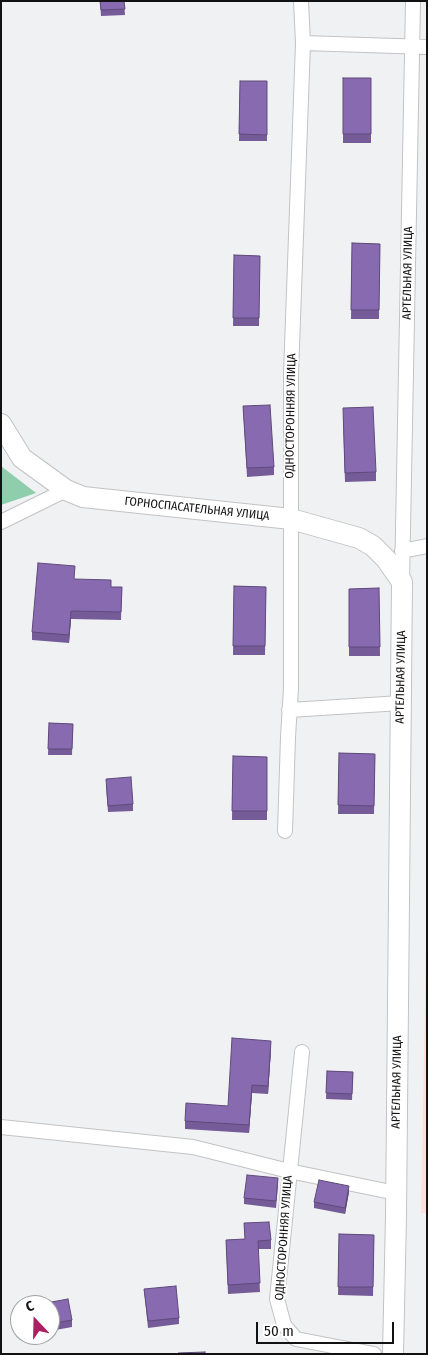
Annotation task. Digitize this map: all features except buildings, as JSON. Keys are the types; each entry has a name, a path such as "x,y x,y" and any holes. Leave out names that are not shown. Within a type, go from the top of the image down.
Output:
{"main road":[{"name":"ГОРНОСПАСАТЕЛЬНАЯ УЛИЦА","path":"1,424 22,458 66,490 83,497 290,519 359,538 373,546 386,559 402,582"},
{"name":"АРТЕЛЬНАЯ УЛИЦА","path":"393,1354 402,582"}],"street":[{"name":"ОДНОСТОРОННЯЯ УЛИЦА","path":"285,831 291,688 291,374 303,43 301,1"},
{"name":"АРТЕЛЬНАЯ УЛИЦА","path":"402,582 413,1"},
{"path":"303,43 427,47"},
{"path":"1,522 66,490"},
{"path":"402,551 427,546"},
{"path":"289,710 400,702"},
{"name":"ОДНОСТОРОННЯЯ УЛИЦА","path":"302,1052 277,1299 284,1325 296,1339 374,1354"},
{"path":"1,1127 192,1147 289,1171 396,1193"}],"shaded area":[{"path":"427,896 427,1213 421,1213"}],"green space":[{"path":"1,466 36,493 1,505"}]}
